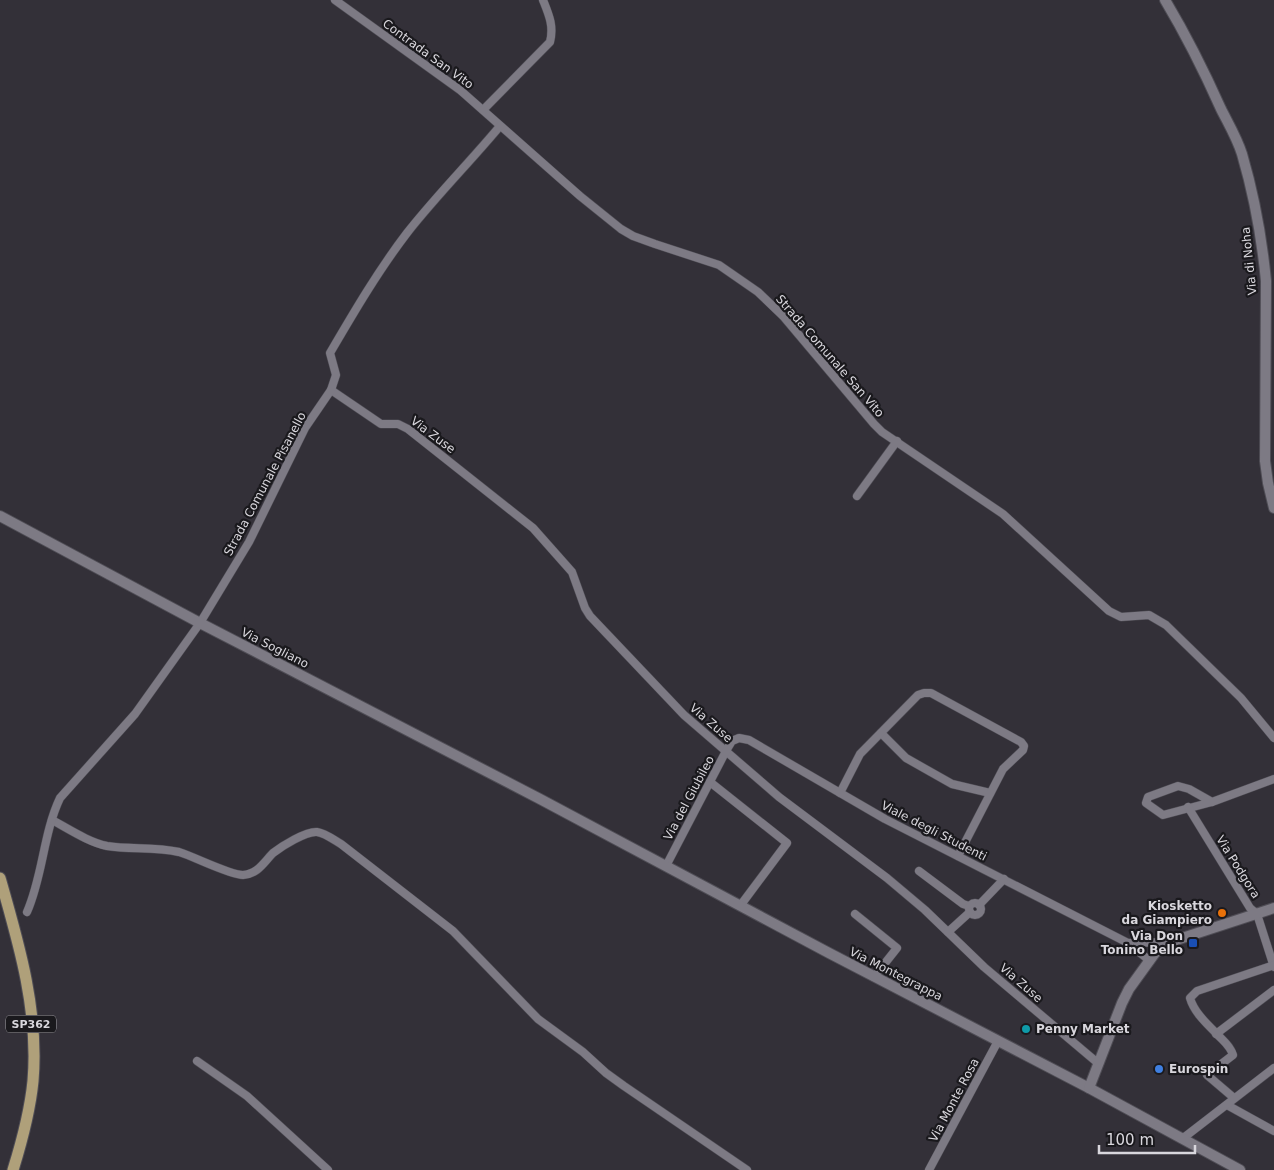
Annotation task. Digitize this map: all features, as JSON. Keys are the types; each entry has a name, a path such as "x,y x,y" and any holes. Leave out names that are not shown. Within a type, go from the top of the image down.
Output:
{"main road":[{"name":"Via di Noha","path":"1165,0 1194,51 1225,116 1241,152 1250,184 1266,281 1266,461 1268,483 1274,508"},
{"name":"Via Sogliano","path":"0,516 200,623 540,799"},
{"name":"Via Montegrappa","path":"540,799 874,977 1089,1088 1240,1170"},
{"name":"SP362","path":"0,878 28,985 33,1038 32,1088 25,1131 13,1170"},
{"path":"1089,1088 1100,1064 1122,1003 1129,989 1156,953 1170,942 1274,908"}],"street":[{"name":"Contrada San Vito","path":"335,0 442,76 483,110"},
{"path":"483,110 550,42 552,24 544,0"},
{"name":"Strada Comunale San Vito","path":"483,110 580,196 621,229 633,236 719,265 758,292 784,316 874,424 1003,514 1109,611 1121,617 1149,615 1166,625 1241,698 1274,738"},
{"name":"Strada Comunale Pisanello","path":"27,912 39,876 52,820 60,798 135,714 200,623 249,542 305,428 331,390 336,375 330,353 382,268 408,232 500,126"},
{"name":"Via Zuse","path":"331,390 381,424 398,424 408,429 533,528 572,572 583,603 590,616 684,715 779,797 887,878 926,910 1030,1007 1100,1064"},
{"path":"857,496 897,441"},
{"path":"840,793 860,754 918,695 924,692 931,693 1021,742 1024,746 1023,750 1003,769 958,856"},
{"path":"881,733 906,758 952,784 990,793"},
{"name":"Viale degli Studenti","path":"732,741 739,738 749,740 885,819 1128,942"},
{"name":"Via del Giubileo","path":"666,866 732,741"},
{"path":"1212,802 1189,789 1178,786 1148,797 1146,803 1163,815 1212,802 1274,779"},
{"path":"710,782 787,844 740,906"},
{"name":"Via Podgora","path":"1188,807 1250,908 1257,914 1274,966"},
{"path":"52,820 96,843 114,847 162,848 242,875 254,873 274,853 309,833 318,832 328,836 453,931 538,1019 583,1052 606,1073 747,1170"},
{"path":"919,871 969,909"},
{"path":"948,932 969,909 976,903 979,905 1004,879"},
{"path":"855,914 897,948 874,977"},
{"path":"1128,942 1170,942"},
{"path":"1128,942 1150,960"},
{"path":"1234,1098 1207,1075 1233,1055 1231,1048 1192,1007 1190,998 1197,990 1274,966"},
{"path":"1216,1034 1274,990"},
{"name":"Via Monte Rosa","path":"929,1170 998,1041"},
{"path":"197,1061 247,1096 328,1170"},
{"path":"1182,1139 1274,1068"},
{"path":"1226,1105 1274,1131"}],"place":[{"name":"Kiosketto da Giampiero","path":"1222,913"},
{"name":"Via Don Tonino Bello","path":"1193,943"},
{"name":"Penny Market","path":"1026,1029"},
{"name":"Eurospin","path":"1159,1069"}]}
